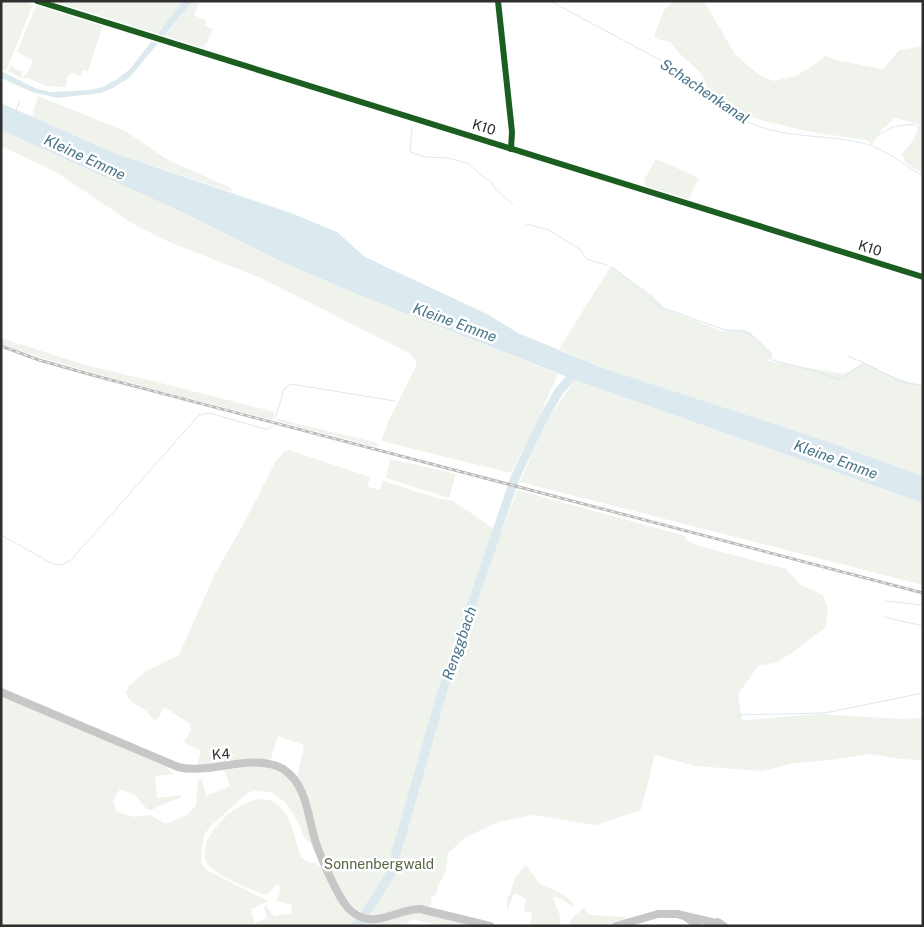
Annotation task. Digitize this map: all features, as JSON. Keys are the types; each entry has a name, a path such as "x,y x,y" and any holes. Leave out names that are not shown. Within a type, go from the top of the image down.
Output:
{"main road":[{"name":"K10","path":"37,1 923,277"},
{"name":"K4","path":"1,692 106,735 174,766 192,769 256,763 282,769 292,776 300,788 322,859 345,904 351,911 365,918 378,918 420,909 490,926"},
{"path":"616,926 658,914 673,914 709,924 718,922 724,926"},
{"path":"686,917 698,926"}],"street":[{"path":"498,1 512,132 510,149"}],"green space":[{"path":"1,1 24,1 33,5 6,71 1,69"},
{"path":"53,1 183,1 157,34"},
{"path":"193,1 200,1 194,15 207,21 205,25 213,29 205,46 202,48 165,36"},
{"path":"674,1 704,1 735,54 759,75 774,81 796,76 825,56 840,61 883,69 899,50 923,46 923,173 906,163 902,154 914,139 919,124 895,118 882,129 872,145 866,140 811,132 768,122 738,112 706,86 702,74 670,42 659,40 654,36 664,10"},
{"path":"37,5 103,25 88,71 83,70 80,76 71,73 67,78 66,87 46,86 26,77 24,79 8,71 11,65 18,71 23,71 21,76 23,78 30,68 33,60 17,52"},
{"path":"38,96 127,132 168,160 231,188 232,192 114,153 32,117"},
{"path":"1,130 182,212 284,263 558,374 537,422 511,473 381,441 388,422 416,366 416,361 409,353 263,279 169,242 135,225 56,172 1,146"},
{"path":"656,159 699,178 688,200 646,187 644,180"},
{"path":"611,266 652,295 665,309 724,332 741,329 750,332 773,354 768,361 844,374 861,364 869,365 885,374 923,387 923,476 829,442 603,368 559,349"},
{"path":"1,338 85,365 275,412 272,420 96,374 1,344"},
{"path":"575,380 923,503 923,585 520,482 546,422"},
{"path":"278,419 378,443 377,447 276,421"},
{"name":"Sonnenbergwald","path":"289,450 370,477 367,487 380,490 383,481 440,499 452,500 501,534 517,490 686,536 686,540 696,545 786,569 801,585 823,595 828,608 826,627 775,663 759,665 738,694 742,719 818,714 901,719 923,718 923,760 900,759 870,754 795,763 762,771 695,766 655,755 641,810 596,825 533,815 498,822 466,837 448,853 446,871 437,888 437,894 431,898 431,906 409,906 375,914 364,913 353,906 344,895 335,880 321,845 298,778 304,745 278,736 270,762 197,766 201,751 184,742 191,730 189,723 164,707 158,719 154,720 146,711 128,698 126,691 146,671 179,655 215,574 276,461 285,451"},
{"path":"390,459 456,474 449,498 386,478"},
{"path":"1,694 167,767 174,774 155,776 157,798 181,795 181,797 151,810 147,809 135,795 120,789 113,801 117,812 135,817 150,815 164,823 171,822 188,814 196,805 198,780 202,779 206,796 230,786 224,770 259,766 271,768 282,773 291,781 298,792 308,817 316,855 285,802 271,792 254,791 246,794 209,828 204,835 201,857 202,864 208,871 268,901 251,909 255,923 267,918 264,907 266,906 274,916 291,913 292,905 277,901 281,887 277,884 267,895 241,885 211,868 207,863 205,852 208,839 217,825 243,804 257,800 271,801 282,809 292,827 301,858 310,863 316,863 323,869 344,910 357,919 414,912 467,923 467,926 445,926 411,919 405,926 1,926"},
{"path":"526,865 539,883 562,894 573,902 572,907 560,898 553,897 560,916 560,926 530,926 532,913 524,911 526,898 514,893 507,911 507,898 515,878"},
{"path":"585,907 585,910 590,915 627,917 605,926 568,926 573,917"}],"water":[{"path":"183,1 193,1 129,78 111,89 101,93 57,98 32,92 1,78 1,71 35,88 51,92 90,90 103,87 130,69"},
{"name":"Kleine Emme","path":"1,103 114,153 291,213 337,232 365,257 487,314 518,333 603,368 829,442 923,476 923,503 575,380 364,297 284,263 182,212 1,130"}],"waterway":[{"name":"Schachenkanal","path":"550,1 677,69 735,115 746,121 783,133 850,140 870,145 923,176"},
{"path":"16,111 20,100"},
{"path":"876,136 892,127 914,124 919,129 923,129"},
{"path":"412,127 410,152 425,157 447,158 468,163 482,176 492,182 495,189 513,204"},
{"path":"526,224 549,230 581,250 586,259 607,265"},
{"path":"612,267 661,307 725,330 742,331 750,334 765,348 772,360 816,371 839,380 849,373"},
{"path":"848,356 864,363"},
{"path":"852,372 864,363 905,383 923,385"},
{"name":"Renggbach","path":"356,926 390,875 443,689 515,478 542,421 559,391 577,371"},
{"path":"275,419 284,389 291,384 395,401"},
{"path":"1,535 53,564 62,565 71,560 199,415 209,413 265,429 273,426"},
{"path":"886,601 923,605"},
{"path":"884,617 923,626"},
{"path":"737,715 825,713 923,693"}],"railway":[{"path":"1,346 39,360 92,375 923,593"}],"cycle path":[{"path":"37,1 923,277"},
{"path":"498,1 512,132 511,149"}]}
